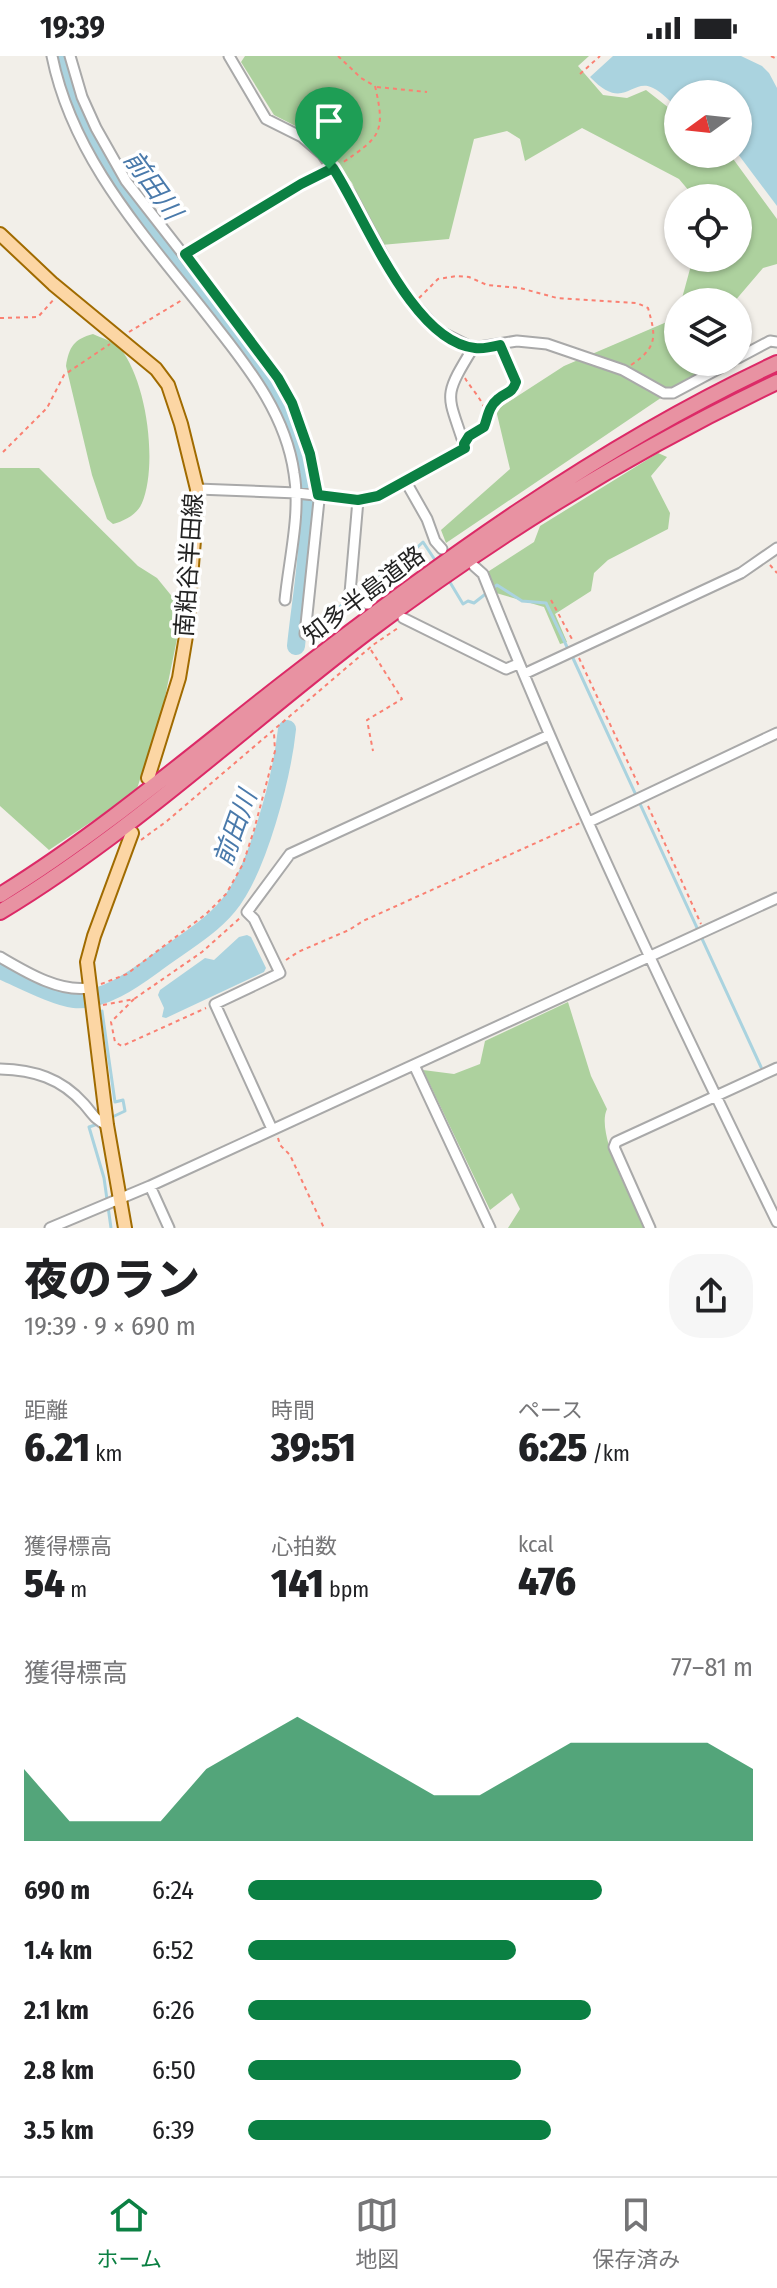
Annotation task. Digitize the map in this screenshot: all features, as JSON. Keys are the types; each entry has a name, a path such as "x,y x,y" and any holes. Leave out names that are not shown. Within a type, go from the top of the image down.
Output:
{"highway":[{"name":"知多半島道路","path":"0,895 91,833 364,621 491,528 653,427 777,363"},
{"name":"知多半島道路","path":"0,912 100,845 372,629 499,540 661,441 777,382"}],"main road":[{"name":"南粕谷半田線","path":"0,234 61,291 156,369 168,385 181,424 197,489 187,630 179,678 148,778"},
{"path":"125,1228 107,1125 87,962 130,838"}],"street":[{"path":"52,56 65,104 94,166 113,196 250,369 285,437 297,493 285,600"},
{"path":"70,56 82,97 109,153 145,209 185,254 285,391 303,431 318,495 305,634"},
{"path":"229,56 266,119 312,144 333,168 350,193 383,259 413,303 439,331 473,348 517,341 547,344 623,370 664,393 703,376"},
{"path":"752,351 770,341 777,342"},
{"path":"197,489 297,493 358,500 378,496 406,482 465,448 452,413 450,389 473,348"},
{"path":"406,482 442,549"},
{"path":"358,500 350,593 368,604"},
{"path":"524,674 741,573 777,548"},
{"path":"474,566 483,574 518,664 588,821 777,1222"},
{"path":"406,620 506,669 518,664"},
{"path":"588,821 777,733"},
{"path":"273,1129 215,1004 280,973 254,919 247,912 290,854 549,735"},
{"path":"50,1228 122,1199 777,898"},
{"path":"0,957 60,986 78,989 90,998"},
{"path":"414,1065 490,1228"},
{"path":"650,1228 614,1147 616,1142 777,1068"},
{"path":"0,1069 29,1070 60,1083 77,1097 97,1121 107,1125"},
{"path":"150,1186 169,1228"}],"path":[{"path":"338,56 361,78 375,86 427,92"},
{"path":"580,74 600,56"},
{"path":"771,56 777,59"},
{"path":"185,254 333,168 368,144 379,132 381,121 375,86"},
{"path":"413,303 438,279 457,276 557,298 637,303 648,308 655,334 653,344 623,370"},
{"path":"0,318 38,317 61,291"},
{"path":"3,452 47,408 64,375 183,300"},
{"path":"486,413 496,400 509,394 516,382 500,345"},
{"path":"464,444 469,436 484,427 486,413 483,403 467,381 467,371"},
{"path":"764,558 777,573"},
{"path":"551,600 578,649"},
{"path":"130,838 151,834 406,620"},
{"path":"370,648 402,699 367,720 373,751"},
{"path":"90,998 206,914 226,894 243,864 258,817 275,751 274,732"},
{"path":"275,963 292,958 298,952 342,934 363,921 588,821"},
{"path":"215,1004 122,1046 115,1042 111,1022 134,999 202,952 247,912"},
{"path":"90,998 134,999"},
{"path":"273,1129 280,1145 290,1155 324,1228"}],"green space":[{"path":"245,56 589,56 578,66 603,95 627,98 646,90 664,104 664,168 740,168 751,184 683,184 582,128 525,161 520,139 507,131 474,139 449,239 381,245 352,183 317,137 274,115 241,62"},
{"path":"752,185 777,219 777,264 763,268 746,288 685,288 689,272 752,272"},
{"path":"664,323 664,376 693,376 446,543 441,530 510,469 496,410 564,366"},
{"path":"93,334 118,346 129,363 137,381 147,424 149,467 142,503 130,517 113,524 107,519 92,475 66,366 74,345 81,338"},
{"path":"658,453 667,457 651,476 670,513 668,529 608,560 594,573 591,591 555,614 567,642 560,644 544,607 496,593 486,573 534,542 540,526"},
{"path":"0,468 39,468 138,566 157,578 183,610 163,707 136,792 49,850 0,806"},
{"path":"568,1002 591,1076 607,1109 606,1134 611,1151 645,1228 508,1228 520,1209 512,1193 490,1210 423,1070 454,1074 480,1064 485,1041"}],"water":[{"path":"613,56 741,56 762,66 777,88 777,206 748,168 752,168 752,80 664,80 664,97 645,86 626,92 611,92 590,77"},
{"path":"239,937 251,937 266,968 264,972 166,1018 162,1017 164,1008 158,995 160,990 205,958 214,960"}],"waterway":[{"name":"前田川","path":"61,56 72,95 107,167 251,358 281,406 296,440 302,459 308,505 296,646"},
{"path":"310,626 407,557 423,542 437,563"},
{"path":"448,579 463,604 468,601 474,603 497,585 522,601 546,603 568,649"},
{"path":"572,656 761,1067"},
{"name":"前田川","path":"0,970 66,998 96,997 128,982 212,922 239,890 259,847 280,771 287,729"},
{"path":"102,1011 115,1102 123,1100 125,1111 108,1119"},
{"path":"98,1124 89,1127 104,1178 111,1228"}],"route":[{"path":"333,168 350,193 395,278 431,324 446,336 473,348 500,345 516,382 509,394 496,400 486,413 484,427 469,436 465,448 378,496 358,500 318,495 310,454 292,403 278,378 185,254 329,169 333,168"}]}
